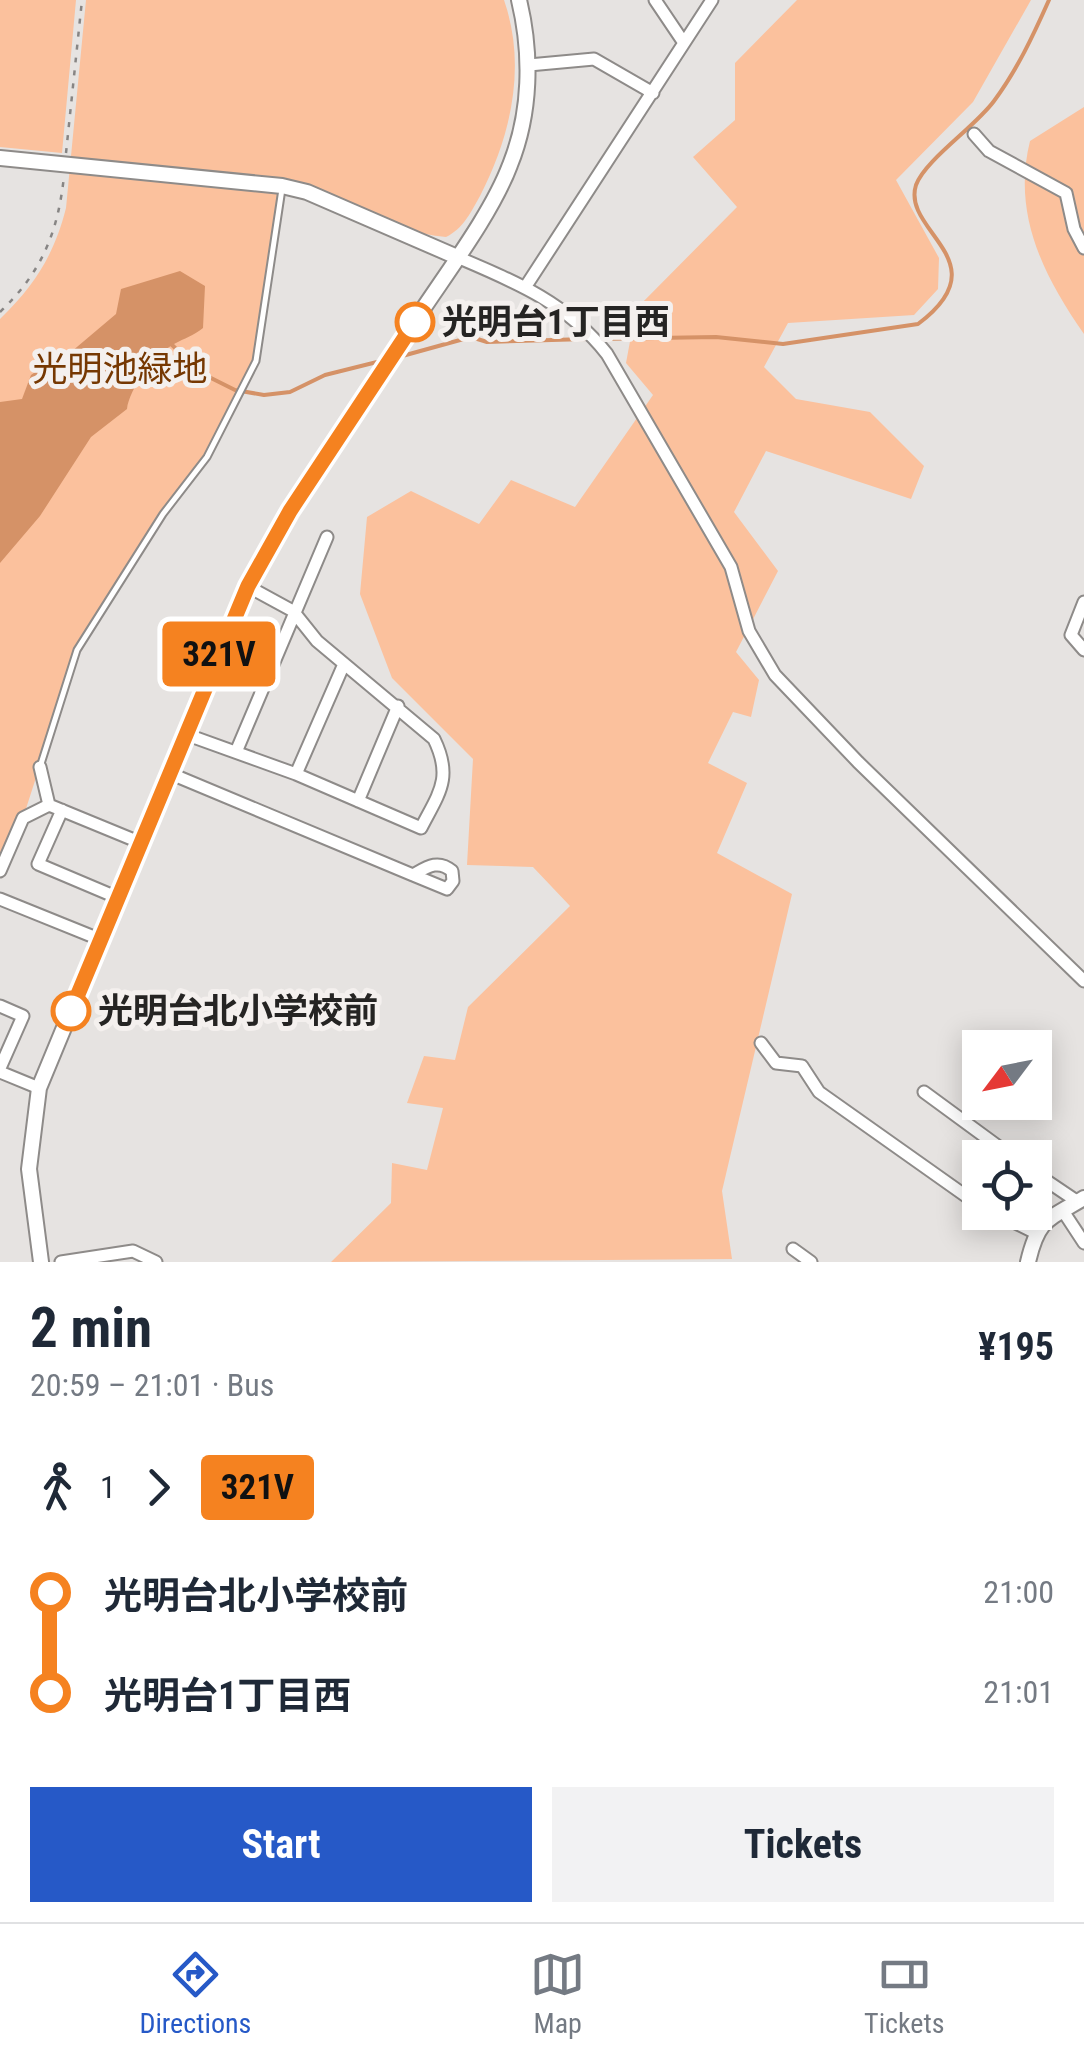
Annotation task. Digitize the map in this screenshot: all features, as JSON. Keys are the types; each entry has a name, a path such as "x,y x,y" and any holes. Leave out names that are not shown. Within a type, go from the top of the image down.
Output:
{"street":[{"path":"42,1262 29,1170 40,1088 248,586 290,511 458,256 510,167 521,129 529,66 519,0"},
{"path":"655,0 684,43"},
{"path":"526,286 712,0"},
{"path":"529,66 594,60 653,93"},
{"path":"974,134 988,151 1066,193 1074,229 1084,248"},
{"path":"0,158 282,186 307,192 526,286 572,315 607,354 730,566 749,631 775,674 858,762 1084,982"},
{"path":"236,752 327,537"},
{"path":"185,734 296,774 421,828 446,779 442,755 434,739 317,642 294,611 248,586"},
{"path":"1084,602 1071,634 1084,650"},
{"path":"296,774 344,664"},
{"path":"358,801 398,706"},
{"path":"40,767 56,807 38,864 116,897"},
{"path":"169,773 413,875"},
{"path":"0,871 23,818 56,807 139,842"},
{"path":"0,899 99,938"},
{"path":"0,1006 23,1016 0,1070 40,1088"},
{"path":"760,1043 776,1064 802,1066 819,1092 962,1193"},
{"path":"924,1092 989,1140"},
{"path":"1028,1262 1036,1233 1081,1200 1052,1184"},
{"path":"1063,1211 1084,1243"},
{"path":"1030,1230 1036,1233"},
{"path":"793,1249 812,1262"},
{"path":"61,1262 133,1251 156,1262"}],"lane":[{"path":"40,767 76,650 163,514 207,457 256,361 282,186"}],"path":[{"path":"0,312 46,255 60,209 82,0"}],"green space":[{"path":"0,0 76,0 62,153 0,147"},
{"name":"光明池緑地","path":"86,0 504,0 511,25 515,75 507,125 491,173 470,214 446,237 404,227 324,191 282,179 278,233 256,361 207,457 163,514 77,650 23,818 0,871 0,319 42,268 66,208"},
{"path":"797,0 1031,0 973,102 896,180 939,258 938,289 914,315 788,323 764,367 796,399 870,412 924,466 911,499 766,451 734,512 778,571 736,652 759,680 751,717 733,712 708,763 747,783 717,853 792,894 722,1191 732,1259 331,1262 391,1203 392,1163 427,1170 443,1108 407,1103 424,1056 455,1060 468,1007 570,906 533,867 467,865 473,759 392,678 360,594 367,517 411,491 479,524 511,480 575,507 653,395 626,363 636,309 737,207 693,157 735,120 735,63"},
{"path":"1084,107 1084,334 1056,289 1035,243 1028,219 1025,168 1030,141"}],"shaded area":[{"path":"180,271 205,286 203,328 167,349 151,364 127,409 91,437 40,516 0,563 0,402 22,399 31,375 58,363 116,314 121,289"}],"waterway":[{"path":"596,339 716,337 783,344 918,324 941,302 951,282 943,248 915,202 916,185 929,165 994,101 1049,0"},
{"path":"395,358 471,337 487,342 587,339"},
{"path":"169,342 201,373 235,390 264,395 290,392 325,375 381,361"}],"bus line":[{"name":"321V","path":"71,1011 248,586 290,511 415,322"}],"place":[{"name":"光明台1丁目西","path":"415,322"},
{"name":"光明台北小学校前","path":"71,1011"}]}
